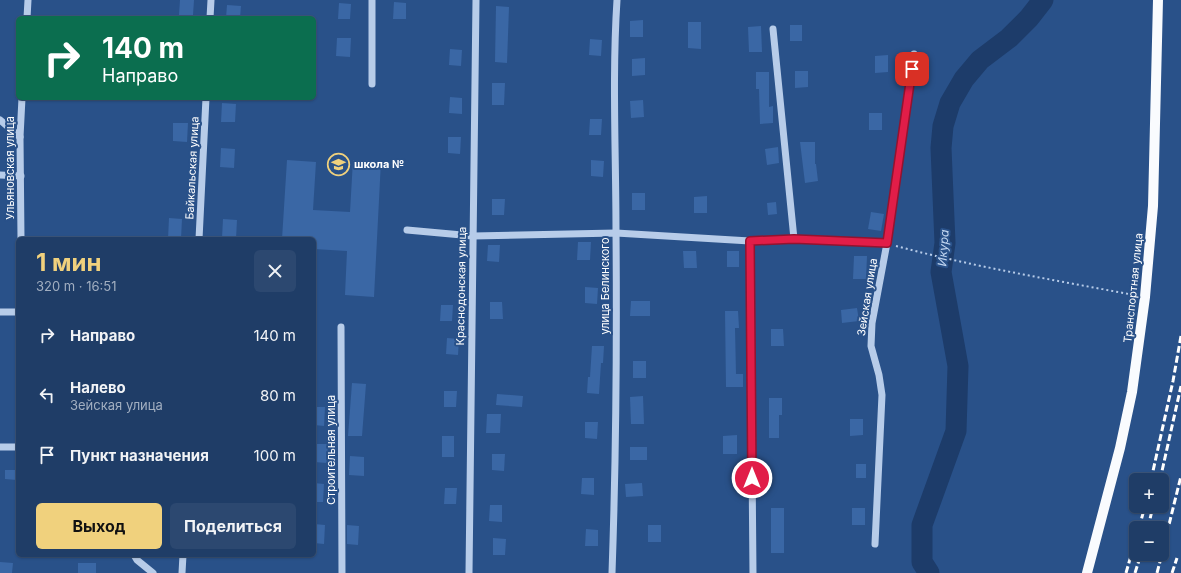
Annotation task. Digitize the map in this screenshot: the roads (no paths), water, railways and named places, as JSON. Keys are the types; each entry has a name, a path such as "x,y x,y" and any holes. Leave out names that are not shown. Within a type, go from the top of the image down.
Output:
{"main road":[{"name":"Транспортная улица","path":"1087,573 1120,448 1132,392 1145,297 1153,206 1158,0"}],"street":[{"path":"27,16 28,0"},
{"path":"210,16 211,0"},
{"path":"372,0 372,84"},
{"name":"Краснодонская улица","path":"469,573 476,0"},
{"name":"улица Белинского","path":"612,573 616,455 614,43 617,0"},
{"path":"773,29 794,239"},
{"name":"Зейская улица","path":"875,544 882,395 871,346 872,323 887,243 914,54"},
{"name":"Ульяновская улица","path":"21,237 20,138 22,100"},
{"name":"Байкальская улица","path":"199,237 206,100"},
{"path":"0,120 20,138"},
{"path":"0,175 20,176"},
{"path":"407,230 473,236 616,234 750,241 794,239 887,243"},
{"path":"750,241 753,573"},
{"path":"0,312 16,312"},
{"name":"Строительная улица","path":"341,327 342,573"},
{"path":"0,447 16,447"},
{"path":"135,557 153,573"},
{"path":"182,573 183,557"}],"waterway":[{"name":"Икура","path":"929,573 922,562 922,525 956,431 958,366 941,272 945,243 941,148 943,126 950,103 964,79 980,60 1009,38 1029,18 1043,0"}],"railway":[{"path":"1153,473 1173,381 1181,336"},
{"path":"1162,473 1181,386"},
{"path":"1169,525 1181,476"},
{"path":"1141,521 1143,513"},
{"path":"1150,521 1151,513"},
{"path":"1172,573 1177,558"},
{"path":"1126,573 1129,561"},
{"path":"1135,573 1139,561"},
{"path":"1157,573 1160,561"}],"place":[{"name":"школа №","path":"338,164"}]}
